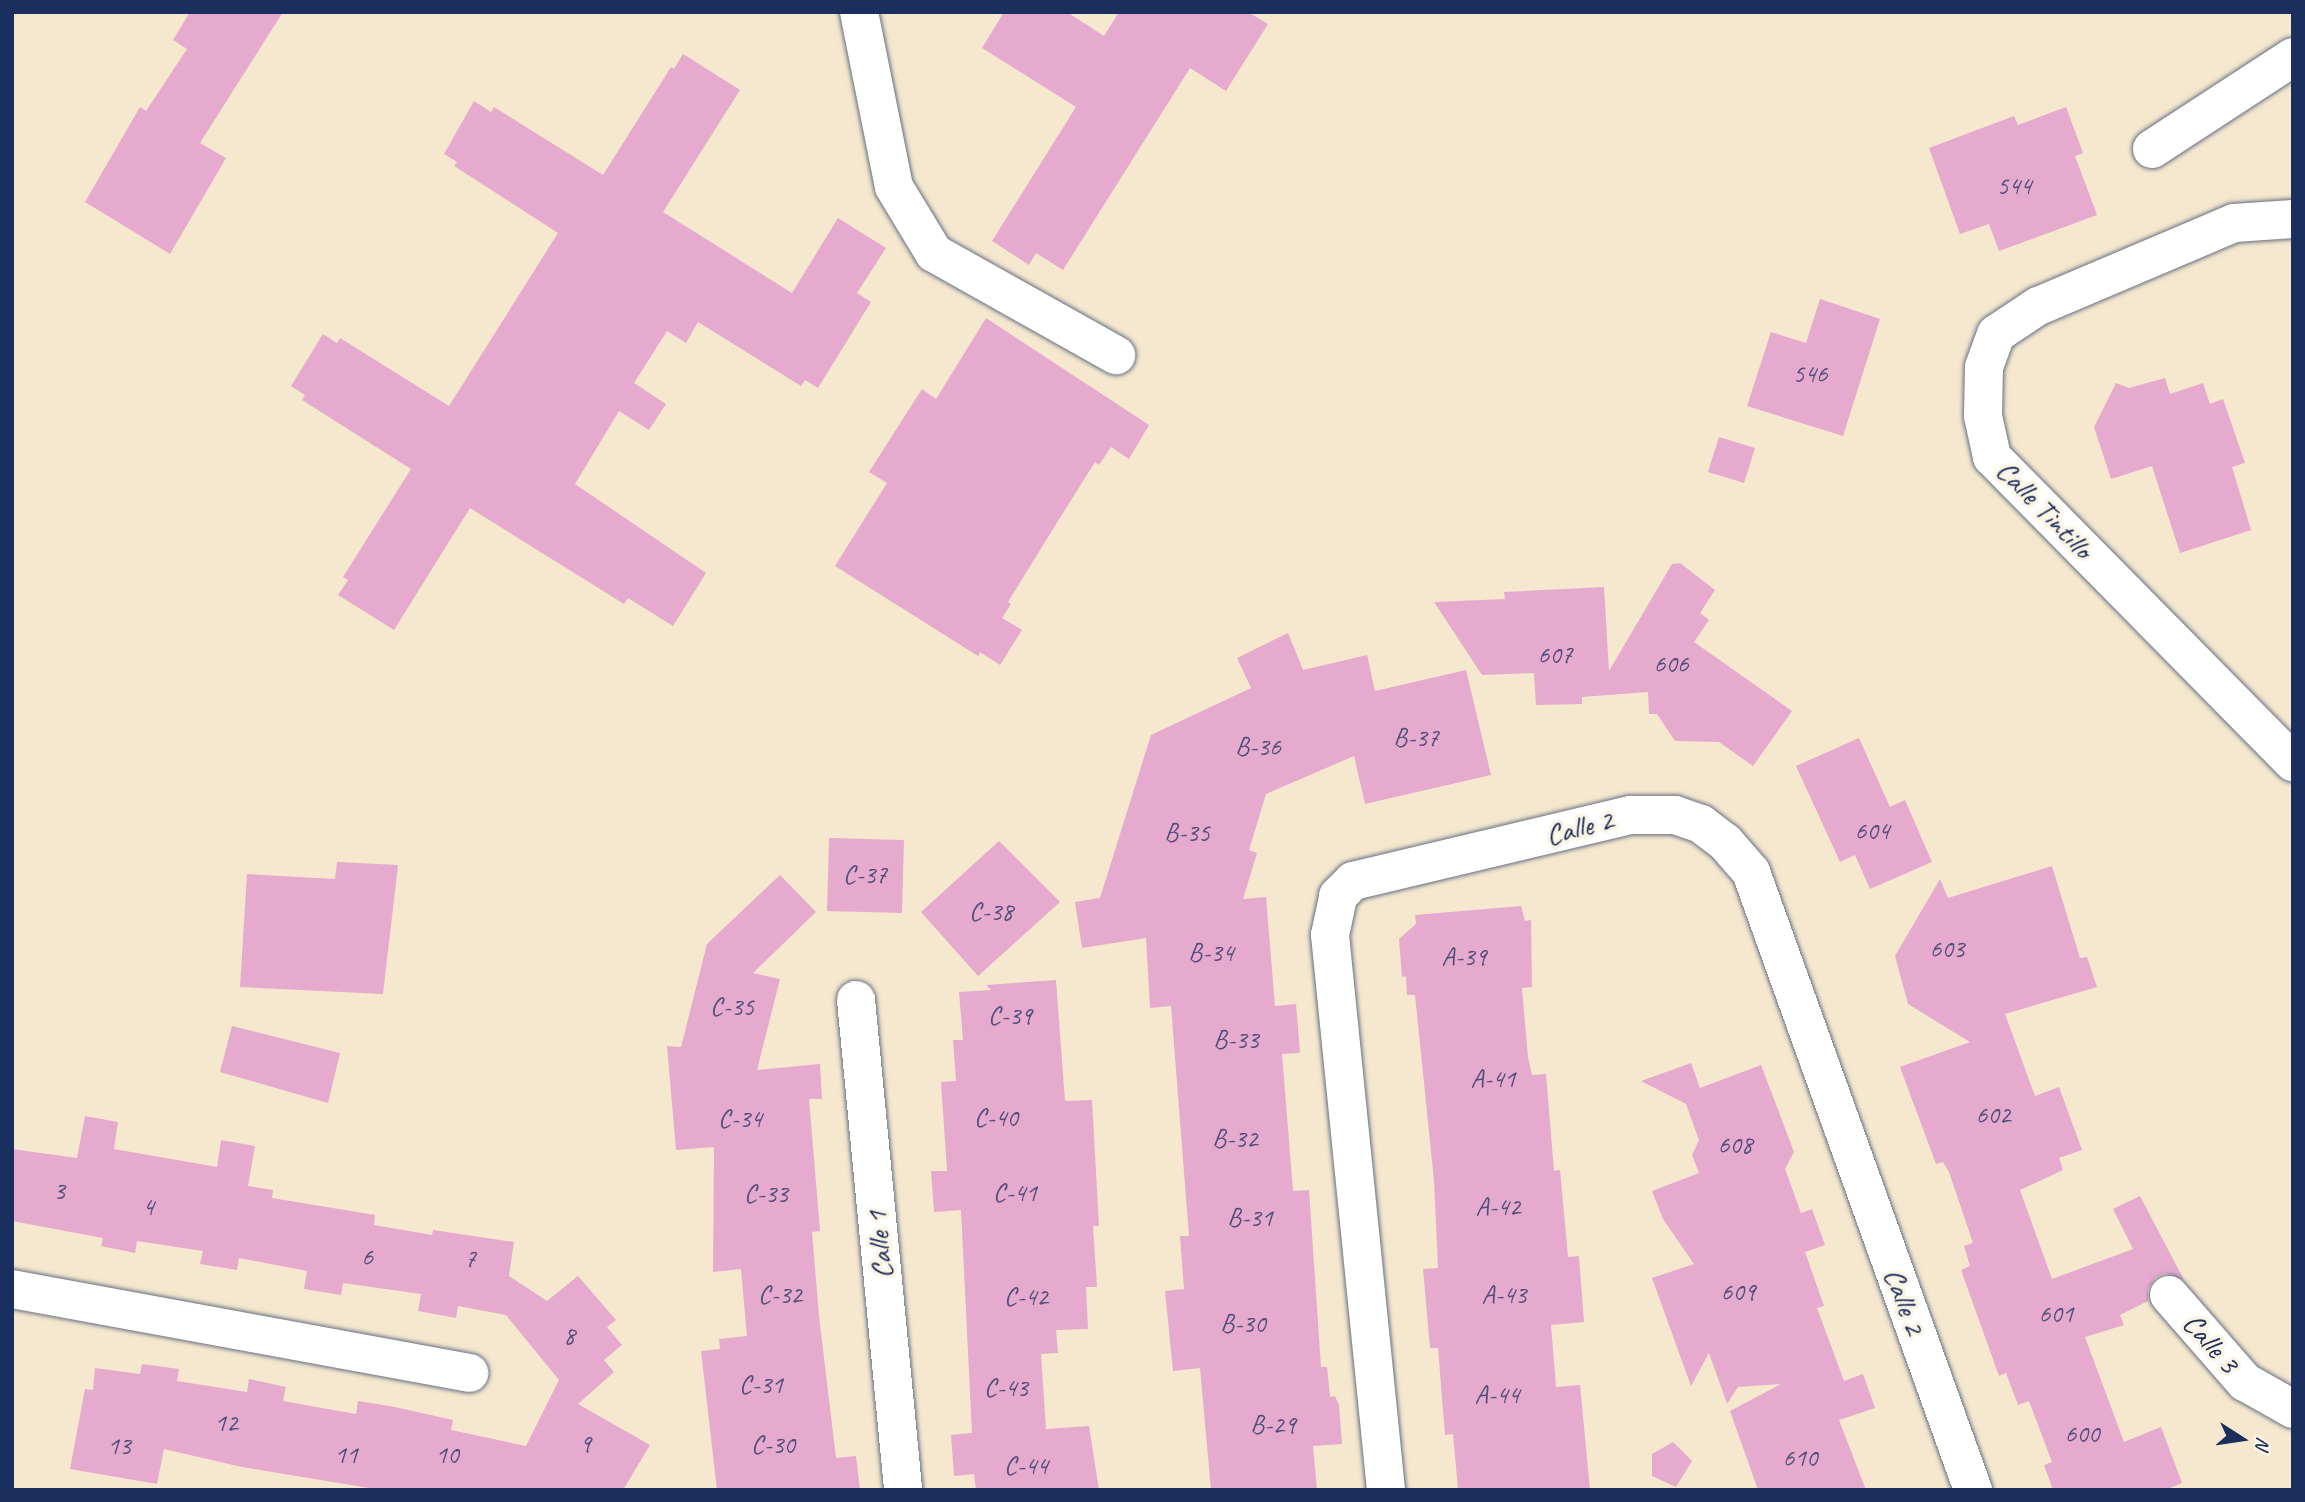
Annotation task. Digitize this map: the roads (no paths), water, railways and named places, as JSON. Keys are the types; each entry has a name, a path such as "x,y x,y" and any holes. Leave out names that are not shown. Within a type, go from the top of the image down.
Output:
{"street":[{"path":"859,12 894,187 934,253 1116,355"},
{"path":"2152,149 2293,57"},
{"name":"Calle Tintillo","path":"2293,219 2234,223 2038,306 1996,334 1984,367 1983,416 1992,457 2293,762"},
{"name":"Calle 2","path":"1386,1490 1336,956 1330,935 1338,896 1353,881 1630,815 1675,815 1701,824 1725,842 1751,872 1973,1490"},
{"name":"Calle 1","path":"856,1000 902,1490"},
{"path":"12,1289 469,1373"},
{"name":"Calle 3","path":"2169,1295 2245,1382 2293,1409"}]}
